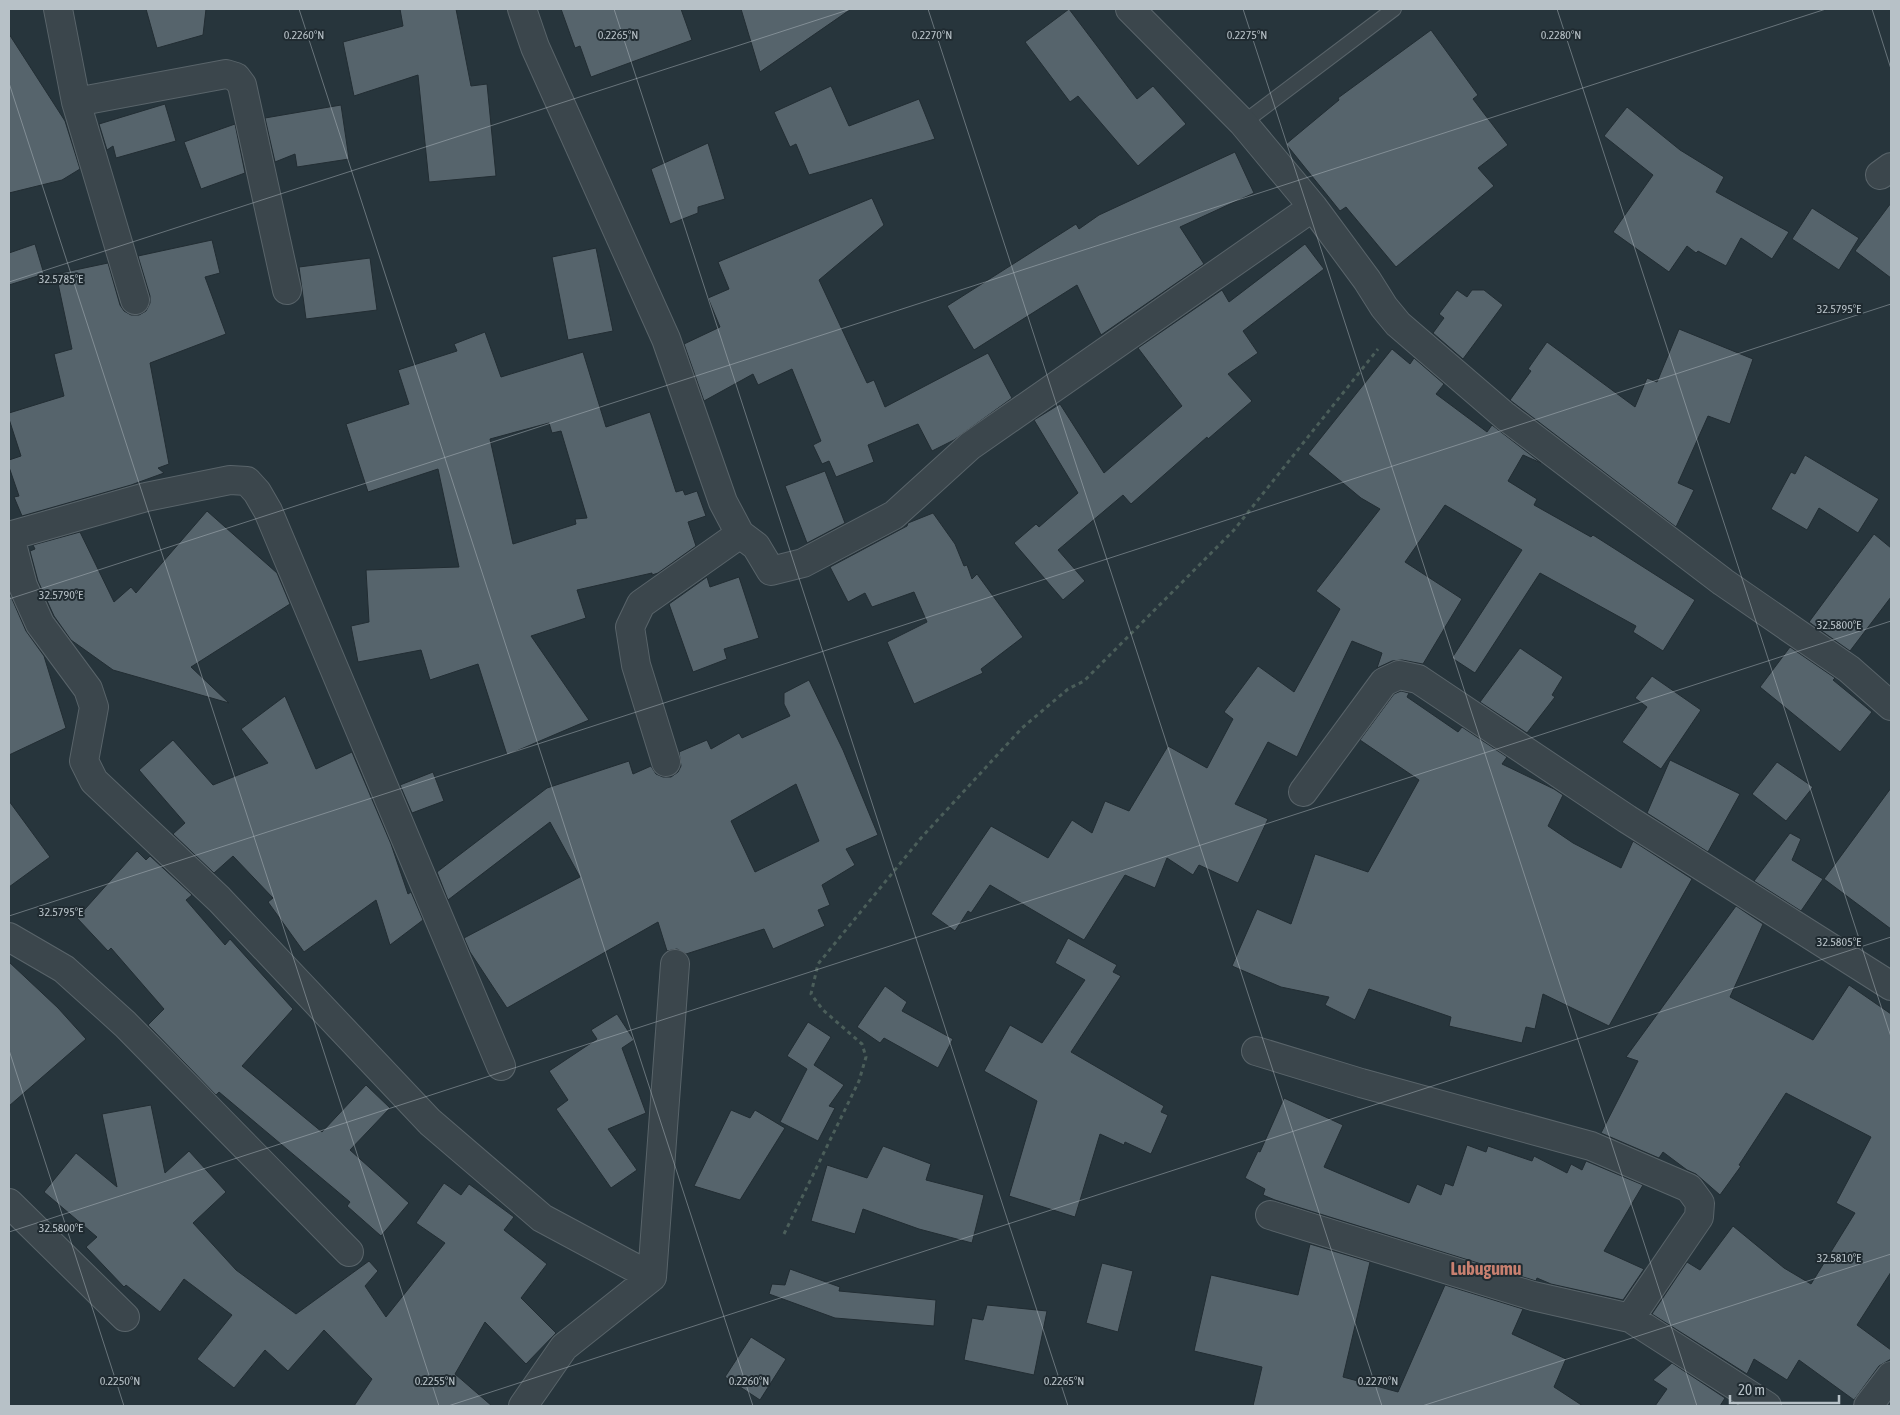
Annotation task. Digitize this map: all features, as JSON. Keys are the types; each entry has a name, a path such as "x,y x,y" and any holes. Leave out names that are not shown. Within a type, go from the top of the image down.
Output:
{"street":[{"path":"58,9 76,102 135,300"},
{"path":"522,9 536,47 666,339 723,502 740,534 756,546 771,571 803,563 894,515 970,446 1313,207"},
{"path":"1130,9 1243,123 1313,207 1398,324 1505,416 1723,582 1849,669 1891,706"},
{"path":"76,102 226,74 236,77 242,85 288,290"},
{"path":"9,536 146,497 230,480 247,481 257,492 271,520 501,1066"},
{"path":"666,762 636,665 630,627 641,604 740,534"},
{"path":"9,541 13,548 22,586 40,624 88,688 94,707 84,761 94,781 219,899 430,1122 542,1218 652,1277"},
{"path":"1303,792 1384,682 1399,675 1418,679 1627,819 1891,986"},
{"path":"9,937 64,969 125,1024 349,1252"},
{"path":"523,1406 564,1347 652,1277 675,964"},
{"path":"1256,1051 1361,1083 1591,1146 1689,1188 1700,1203 1699,1218 1630,1318"},
{"path":"9,1203 125,1317"},
{"path":"1270,1215 1533,1296 1630,1318 1768,1406"},
{"path":"1868,1406 1891,1376"}],"lane":[{"path":"1243,123 1394,9"}],"path":[{"path":"784,1234 859,1081 866,1057 862,1044 823,1010 811,994 818,964 921,838 1022,728 1068,689 1084,681 1234,530 1398,324"}],"building":[{"path":"146,9 206,9 203,35 157,48"},
{"path":"400,9 456,9 471,86 487,84 496,176 429,182 418,75 354,96 343,42 403,26"},
{"path":"561,9 681,9 692,40 591,77 580,46 575,48"},
{"path":"741,9 851,9 760,72"},
{"path":"1069,9 1137,99 1153,86 1186,124 1138,166 1078,96 1070,102 1025,42"},
{"path":"1431,30 1478,95 1473,99 1508,145 1478,168 1494,186 1396,267 1346,207 1340,211 1286,144 1339,100 1338,98"},
{"path":"9,34 65,121 80,169 62,180 9,193"},
{"path":"831,86 849,126 919,99 935,139 809,175 796,144 790,147 774,112"},
{"path":"165,104 176,141 116,158 113,146 107,150 99,124"},
{"path":"341,105 349,159 297,167 295,154 275,162 265,118"},
{"path":"1627,107 1680,150 1724,177 1716,192 1789,232 1772,259 1741,238 1726,266 1698,251 1696,253 1687,246 1669,272 1613,232 1653,175 1604,136"},
{"path":"235,124 245,173 201,189 184,142"},
{"path":"708,143 725,199 698,207 698,213 670,224 651,169"},
{"path":"1235,152 1254,193 1180,227 1204,264 1101,335 1077,285 974,350 947,306 1076,224 1079,229 1099,215"},
{"path":"872,198 884,225 819,280 867,383 874,380 885,407 988,353 1012,398 954,440 932,451 918,424 868,445 874,462 836,477 829,461 822,464 813,445 821,441 792,369 758,385 753,374 704,401 684,344 720,327 708,298 729,289 718,262"},
{"path":"1891,203 1891,278 1855,251"},
{"path":"1812,208 1859,238 1839,270 1792,239"},
{"path":"212,240 220,273 205,277 226,334 150,363 169,464 158,468 164,473 131,485 22,516 14,497 19,496 9,467 9,460 21,456 9,419 9,413 64,396 54,354 72,349 56,274 108,263 120,305 124,311 131,315 139,315 146,311 150,303 150,296 138,256"},
{"path":"35,244 44,274 9,285 9,253"},
{"path":"1305,244 1324,269 1243,331 1258,353 1228,374 1252,401 1208,439 1207,437 1131,504 1123,495 1058,550 1085,581 1063,600 1014,543 1036,524 1039,527 1078,493 1034,420 1060,404 1104,473 1182,406 1138,348 1222,290 1229,302"},
{"path":"596,248 613,331 568,340 552,257"},
{"path":"370,258 377,310 306,319 299,267"},
{"path":"1457,290 1467,297 1472,290 1484,290 1503,305 1463,359 1433,333 1444,318 1439,314"},
{"path":"1679,329 1753,359 1730,424 1708,416 1678,483 1694,490 1676,527 1510,400 1531,371 1528,369 1547,342 1635,407 1647,378 1657,382"},
{"path":"485,332 501,377 583,352 606,427 650,412 676,492 683,490 685,495 697,491 706,516 688,522 696,546 658,573 577,590 586,618 531,636 589,720 507,755 478,664 430,680 421,650 358,662 351,626 369,622 366,570 459,567 438,469 368,492 346,424 409,404 398,370 457,351 454,344","holes":["549,423 552,433 561,431 587,518 575,519 576,524 513,544 490,439"]},
{"path":"1392,349 1410,364 1414,358 1444,384 1436,394 1487,432 1492,425 1541,463 1523,455 1508,481 1537,499 1534,505 1591,537 1593,535 1695,600 1663,651 1633,632 1636,626 1540,573 1475,673 1452,658 1522,550 1445,505 1405,562 1462,599 1423,664 1402,660 1392,661 1377,668 1382,653 1352,641 1297,757 1268,742 1235,804 1268,819 1238,883 1199,865 1193,875 1167,858 1155,888 1125,875 1084,940 990,885 971,913 968,911 955,931 931,914 991,826 1048,858 1072,820 1092,833 1105,801 1129,811 1168,746 1207,768 1233,719 1224,712 1258,666 1294,692 1340,609 1316,591 1380,509 1361,498 1308,454"},
{"path":"1805,455 1879,499 1858,533 1819,508 1807,530 1771,509 1791,472 1795,474"},
{"path":"825,471 845,523 807,543 785,486"},
{"path":"207,511 277,573 290,604 191,667 229,703 113,670 71,640 54,616 38,581 30,551 35,549 33,545 80,532 114,602 131,587 136,593"},
{"path":"933,513 955,544 964,566 967,565 972,579 977,574 1023,637 981,669 983,673 914,704 887,642 927,622 914,592 872,607 865,593 848,602 830,567 907,526 908,523"},
{"path":"1874,534 1891,548 1891,597 1850,651 1809,622"},
{"path":"707,577 710,587 739,577 759,638 724,649 727,659 693,672 669,604"},
{"path":"9,592 26,631 44,656 66,728 9,755"},
{"path":"1790,647 1835,678 1833,680 1872,712 1840,752 1760,687"},
{"path":"1520,648 1563,677 1552,695 1555,697 1527,733 1480,702"},
{"path":"1652,676 1701,710 1661,769 1622,742 1647,707 1635,698"},
{"path":"809,680 843,750 878,835 846,849 855,865 822,885 830,905 818,910 825,926 773,949 764,929 686,954 677,949 667,951 658,922 507,1008 470,952 464,938 580,877 550,822 448,900 437,872 547,788 629,761 633,774 651,766 656,774 663,777 671,777 678,772 681,766 679,752 707,740 711,749 739,733 742,738 790,716 784,704 784,693","holes":["796,784 819,841 755,872 731,821"]},
{"path":"1401,691 1409,693 1407,697 1458,732 1462,727 1507,757 1502,764 1563,795 1548,826 1573,843 1621,868 1633,841 1692,879 1609,1026 1543,994 1535,1029 1526,1027 1522,1043 1449,1026 1451,1017 1369,989 1355,1020 1325,1005 1329,997 1281,987 1232,966 1257,909 1291,924 1315,854 1368,872 1419,780 1360,740 1394,694"},
{"path":"285,696 316,769 352,752 391,844 408,894 411,892 423,920 390,945 376,900 304,952 268,902 273,898 233,856 214,873 173,834 185,823 139,770 173,740 213,785 268,763 241,729"},
{"path":"1670,760 1740,794 1708,852 1647,813"},
{"path":"1777,762 1813,787 1786,821 1752,794"},
{"path":"433,772 444,801 412,813 400,785"},
{"path":"1891,788 1891,929 1824,879"},
{"path":"9,801 50,857 9,887"},
{"path":"1790,833 1801,839 1792,860 1823,879 1801,911 1754,881"},
{"path":"137,851 146,860 150,856 192,895 186,900 225,945 230,939 293,1009 242,1066 322,1132 366,1085 390,1108 350,1150 409,1203 381,1236 347,1206 350,1202 219,1092 216,1095 148,1025 164,1009 111,948 108,951 77,918"},
{"path":"1736,906 1763,924 1730,997 1813,1040 1849,985 1891,1014 1891,1272 1857,1325 1891,1350 1891,1359 1879,1366 1854,1400 1799,1360 1787,1380 1754,1359 1747,1374 1652,1314 1687,1262 1700,1270 1733,1226 1784,1268 1811,1284 1855,1213 1836,1203 1871,1137 1786,1093 1739,1165 1741,1166 1720,1195 1696,1174 1687,1170 1663,1152 1659,1158 1601,1133 1638,1061 1626,1057"},
{"path":"1068,938 1117,965 1113,972 1121,976 1071,1052 1164,1106 1161,1112 1168,1115 1151,1154 1125,1142 1124,1145 1100,1134 1075,1217 1009,1196 1037,1101 984,1071 1010,1025 1042,1043 1085,980 1055,963"},
{"path":"9,962 58,1008 86,1039 9,1106"},
{"path":"885,986 907,1002 902,1011 953,1039 938,1068 884,1038 880,1043 857,1027"},
{"path":"617,1014 634,1040 622,1048 646,1113 608,1129 637,1170 611,1188 556,1109 568,1100 549,1071 597,1039 591,1030"},
{"path":"808,1022 831,1037 814,1065 844,1085 829,1106 835,1108 818,1141 780,1122 807,1069 787,1056"},
{"path":"1284,1098 1343,1125 1324,1167 1409,1203 1417,1184 1441,1195 1445,1183 1453,1186 1467,1145 1486,1152 1488,1146 1532,1161 1534,1156 1567,1173 1571,1164 1582,1170 1586,1161 1643,1185 1604,1251 1644,1269 1623,1300 1551,1284 1537,1278 1536,1281 1263,1195 1265,1189 1245,1178 1258,1151 1260,1152"},
{"path":"151,1105 165,1173 189,1151 226,1192 193,1223 236,1270 296,1314 369,1261 378,1271 365,1286 386,1317 445,1243 416,1223 444,1183 461,1195 469,1184 514,1217 504,1230 547,1264 521,1298 556,1333 526,1364 485,1322 455,1374 492,1406 354,1406 372,1379 324,1330 288,1371 265,1350 234,1388 197,1359 232,1315 184,1279 160,1312 126,1285 124,1287 86,1247 97,1237 44,1192 76,1153 117,1187 102,1114"},
{"path":"731,1110 750,1118 755,1110 785,1128 740,1200 694,1186"},
{"path":"883,1146 931,1164 926,1180 984,1195 972,1243 919,1229 863,1209 855,1234 811,1221 827,1165 867,1178"},
{"path":"1310,1244 1370,1262 1343,1377 1398,1392 1445,1285 1523,1309 1512,1334 1566,1359 1554,1387 1583,1406 1253,1406 1262,1367 1194,1351 1211,1275 1298,1295"},
{"path":"1102,1263 1133,1271 1118,1332 1086,1323"},
{"path":"790,1269 840,1287 839,1291 936,1300 934,1326 835,1318 769,1294 772,1284 785,1285"},
{"path":"987,1305 1047,1311 1034,1375 964,1360 972,1318 983,1320"},
{"path":"751,1337 786,1359 760,1400 725,1377"},
{"path":"1672,1363 1725,1398 1720,1406 1655,1406 1667,1389 1653,1380"}],"district":[{"name":"Lubugumu","path":"1486,1268"}]}
